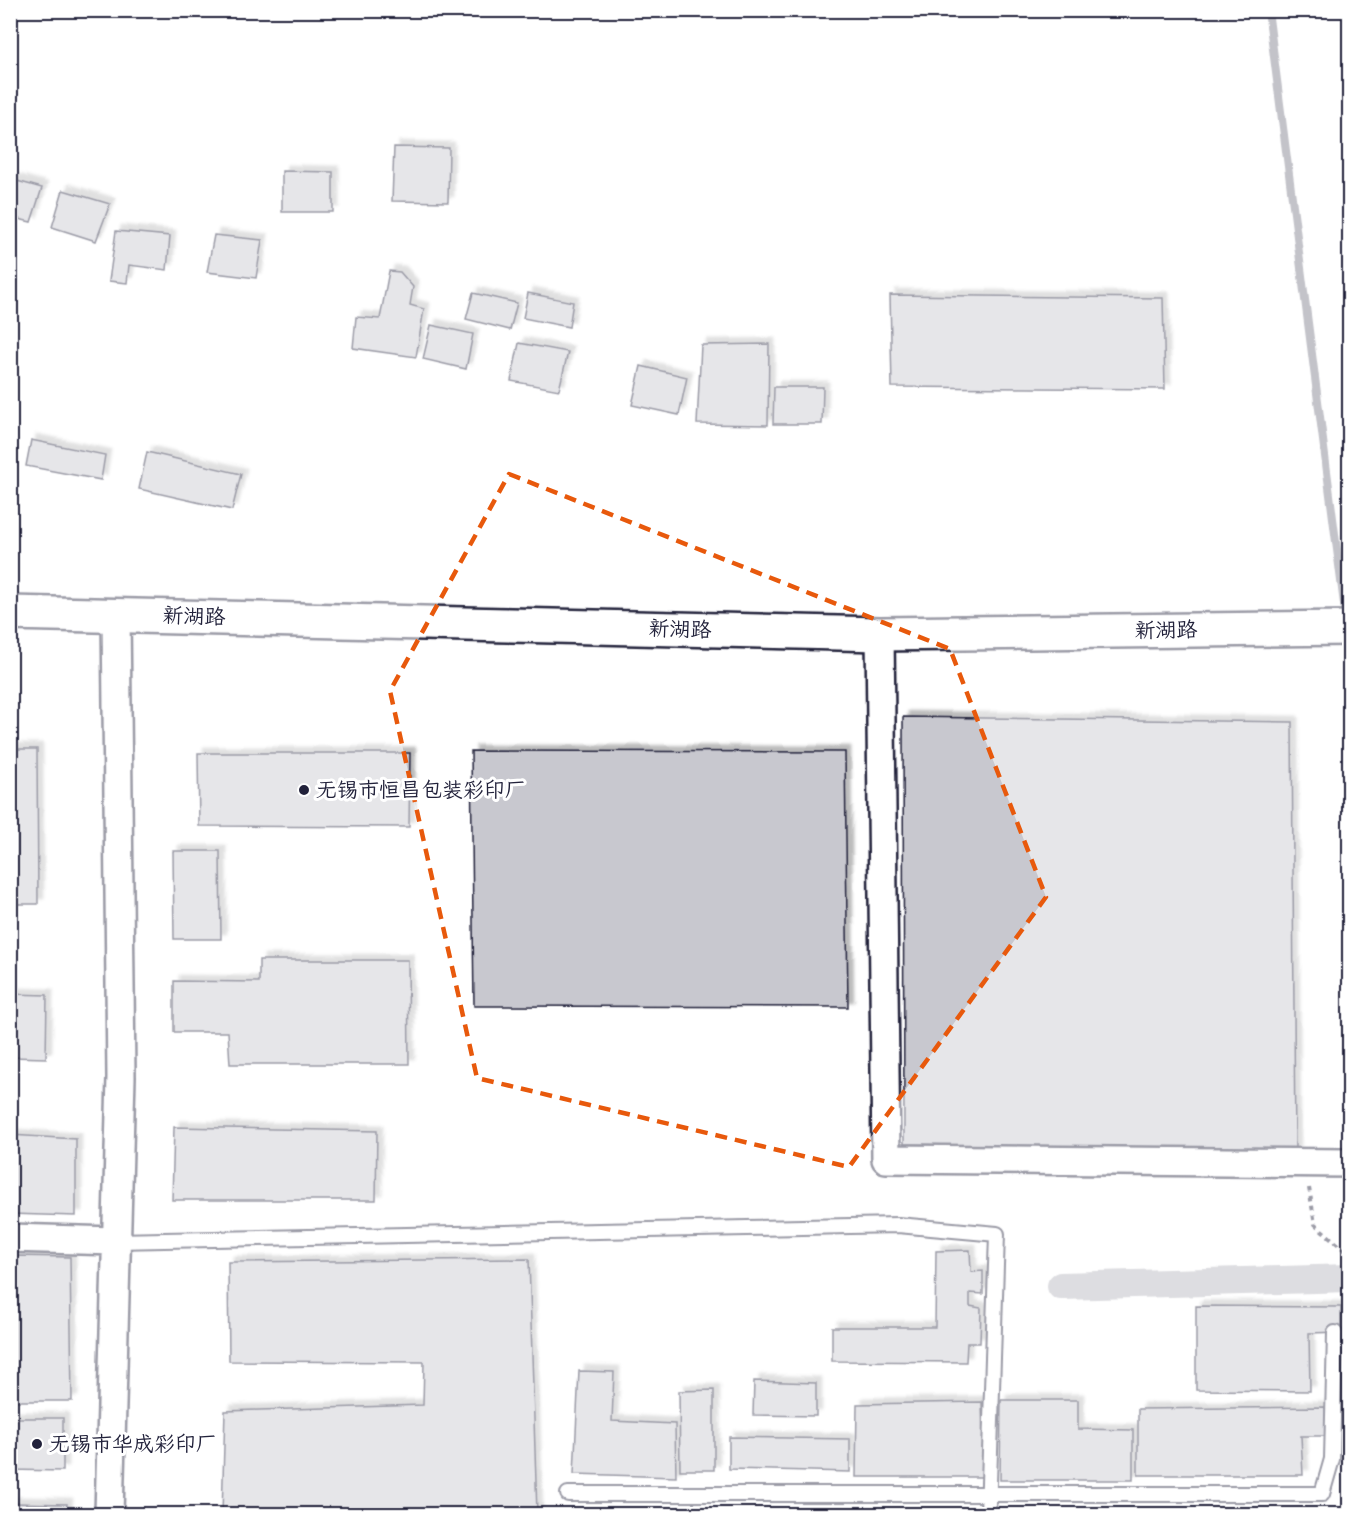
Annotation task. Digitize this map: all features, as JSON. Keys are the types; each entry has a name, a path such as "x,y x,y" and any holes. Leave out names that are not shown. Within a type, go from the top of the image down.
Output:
{"street":[{"name":"新湖路","path":"10,613 880,634 1339,628"},
{"path":"109,1515 121,1077 116,614"},
{"path":"880,634 886,1159 1350,1163"},
{"path":"10,1238 115,1241"}],"lane":[{"path":"115,1241 898,1225 997,1234 988,1515"},
{"path":"568,1494 1322,1494 1332,1459 1335,1333"}],"path":[{"path":"1305,1162 1315,1224 1350,1256"}],"highlighted area":[{"path":"509,474 950,649 1046,897 849,1167 477,1078 390,691"}],"building":[{"path":"394,147 449,148 448,202 392,201"},
{"path":"282,171 333,172 333,212 282,212"},
{"path":"10,179 42,188 31,222 10,217"},
{"path":"63,190 110,204 96,241 52,227"},
{"path":"116,231 170,236 167,270 129,265 127,283 109,281"},
{"path":"214,235 262,240 256,278 207,272"},
{"path":"389,271 400,272 413,287 410,305 424,309 416,357 353,348 356,317 380,319"},
{"path":"473,293 517,303 510,330 466,319"},
{"path":"528,293 573,302 569,327 523,318"},
{"path":"890,295 1163,298 1165,389 892,387"},
{"path":"431,325 473,334 466,369 423,359"},
{"path":"519,343 568,352 559,390 511,381"},
{"path":"769,344 768,425 697,424 701,345"},
{"path":"641,366 687,377 679,415 632,405"},
{"path":"774,387 823,387 822,424 773,424"},
{"path":"31,440 105,455 101,480 26,466"},
{"path":"147,452 241,474 232,510 139,489"},
{"path":"903,717 1292,722 1295,1152 904,1144"},
{"path":"10,749 37,749 38,904 10,904"},
{"path":"471,751 845,752 848,1007 474,1006"},
{"name":"无锡市恒昌包装彩印厂","path":"198,753 410,753 409,827 199,826"},
{"path":"173,851 220,851 221,939 174,939"},
{"path":"259,960 408,960 409,1064 230,1064 228,1032 174,1032 174,981 259,982"},
{"path":"10,994 47,995 46,1058 10,1057"},
{"path":"174,1127 377,1131 376,1200 172,1200"},
{"path":"10,1135 76,1139 76,1216 10,1214"},
{"path":"970,1250 971,1272 983,1271 983,1294 970,1293 970,1306 981,1308 980,1343 967,1343 966,1362 832,1361 832,1327 935,1327 936,1251"},
{"path":"10,1256 70,1257 72,1401 10,1401"},
{"path":"529,1259 537,1514 222,1514 225,1411 423,1405 424,1362 229,1361 228,1262"},
{"path":"1196,1306 1341,1307 1341,1332 1309,1333 1310,1391 1196,1390"},
{"path":"579,1371 614,1372 612,1421 675,1424 676,1477 574,1474"},
{"path":"754,1381 816,1383 816,1416 753,1415"},
{"path":"714,1390 714,1470 680,1470 679,1391"},
{"path":"1001,1400 1078,1400 1078,1429 1133,1430 1133,1480 1000,1480"},
{"path":"982,1402 984,1477 856,1477 857,1404"},
{"path":"1325,1407 1326,1436 1301,1436 1303,1475 1138,1475 1138,1409"},
{"name":"无锡市华成彩印厂","path":"10,1418 63,1418 63,1471 10,1470"},
{"path":"729,1437 850,1439 850,1472 729,1469"},
{"name":"无锡市华成彩印厂","path":"10,1503 67,1504 66,1514 10,1514"}],"waterway":[{"path":"1268,10 1346,620"},
{"path":"1061,1286 1350,1278"}],"place":[{"name":"无锡市恒昌包装彩印厂","path":"304,790"},
{"name":"无锡市华成彩印厂","path":"37,1444"}]}
